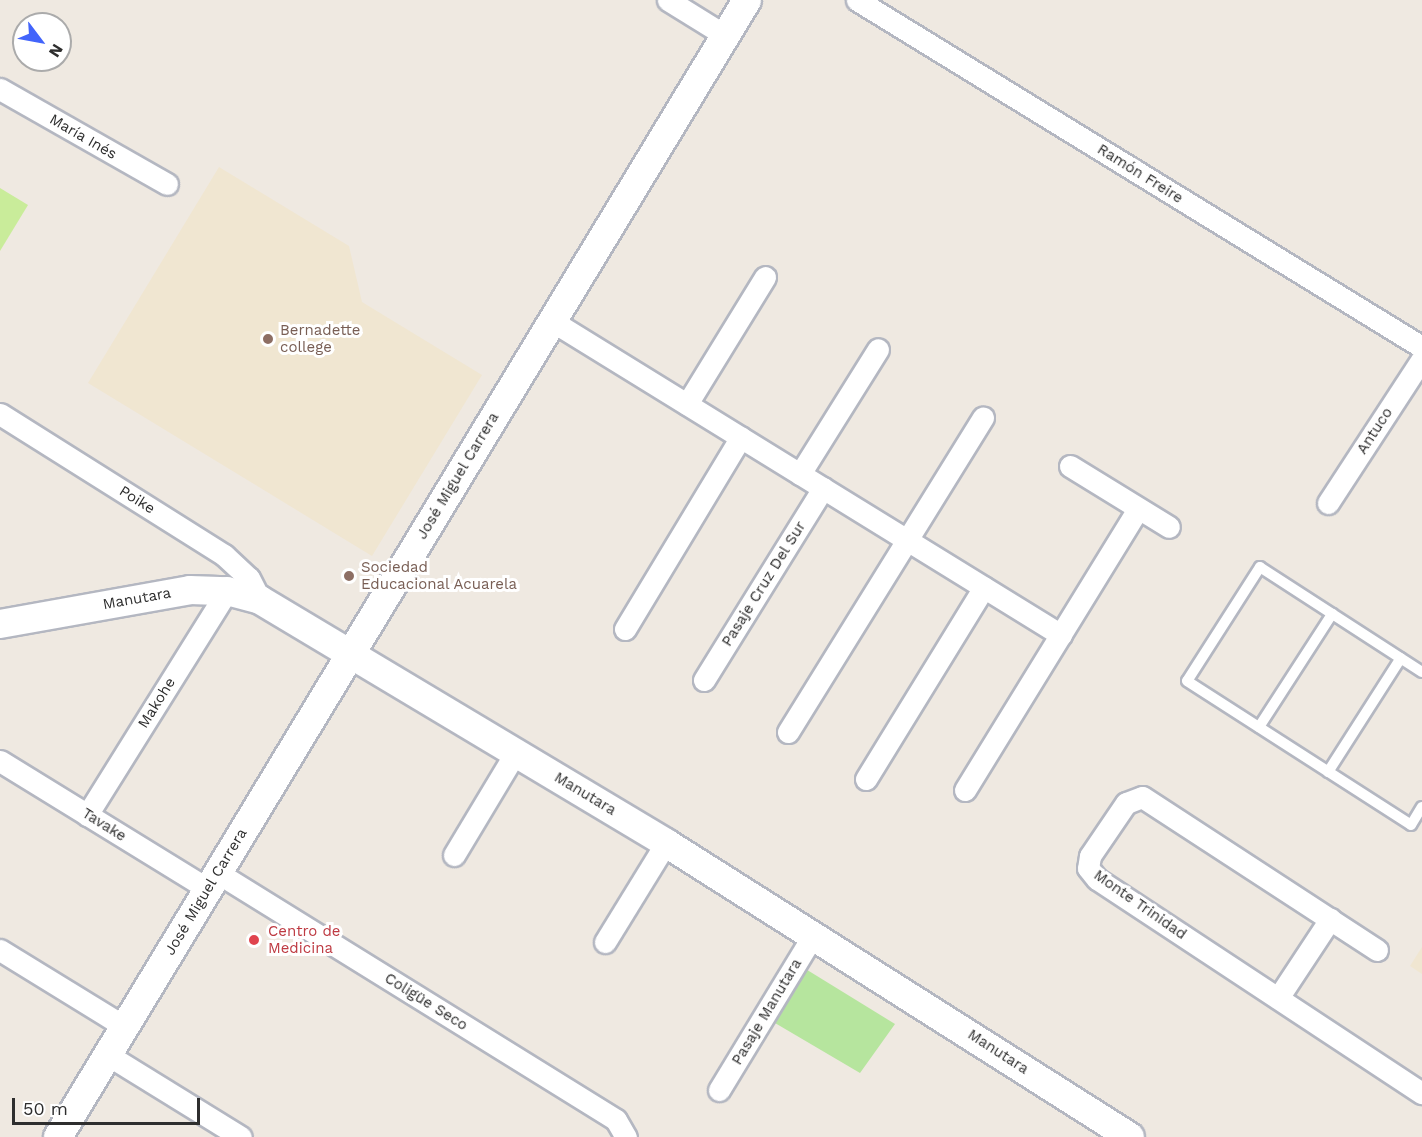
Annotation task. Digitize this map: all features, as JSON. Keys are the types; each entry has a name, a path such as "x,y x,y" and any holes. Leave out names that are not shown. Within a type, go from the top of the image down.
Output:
{"street":[{"path":"668,0 726,36"},
{"name":"José Miguel Carrera","path":"58,1137 747,0"},
{"name":"Ramón Freire","path":"857,0 1422,347"},
{"name":"María Inés","path":"0,89 167,184"},
{"path":"687,404 765,276"},
{"path":"552,321 1061,634"},
{"path":"800,474 878,349"},
{"name":"Antuco","path":"1328,503 1422,359"},
{"path":"788,732 983,418"},
{"name":"Poike","path":"2,422 224,555 249,578 260,600"},
{"path":"625,629 741,437"},
{"path":"1070,466 1169,527"},
{"name":"Pasaje Cruz Del Sur","path":"704,680 823,488"},
{"path":"965,790 1138,509"},
{"path":"866,779 984,587"},
{"name":"Manutara","path":"0,624 180,592 227,591 260,600 352,651 814,934 1112,1132"},
{"name":"Makohe","path":"87,815 227,591"},
{"path":"454,855 516,752"},
{"name":"Tavake","path":"0,761 87,815 213,881"},
{"name":"Monte Trinidad","path":"1377,950 1142,797 1125,803 1090,856 1089,868 1097,879 1422,1093"},
{"path":"605,942 666,843"},
{"name":"Coligüe Seco","path":"213,881 616,1120 626,1137"},
{"path":"1278,998 1330,919"},
{"name":"Pasaje Manutara","path":"719,1090 814,934"},
{"path":"0,950 125,1027"},
{"path":"108,1055 242,1137"}],"lane":[{"path":"1422,672 1260,567 1187,681 1411,825 1422,807"},
{"path":"1259,727 1332,614"},
{"path":"1329,772 1401,658"}],"shaded area":[{"name":"Bernadette college","path":"219,167 349,246 362,302 482,375 372,556 88,383"},
{"path":"1422,947 1422,974 1410,966"}],"green space":[{"path":"0,188 28,205 0,251"},
{"path":"804,968 895,1024 860,1073 775,1023"}],"place":[{"name":"Bernadette college","path":"268,339"},
{"name":"Sociedad Educacional Acuarela","path":"349,576"},
{"name":"Centro de Medicina","path":"254,940"}]}
